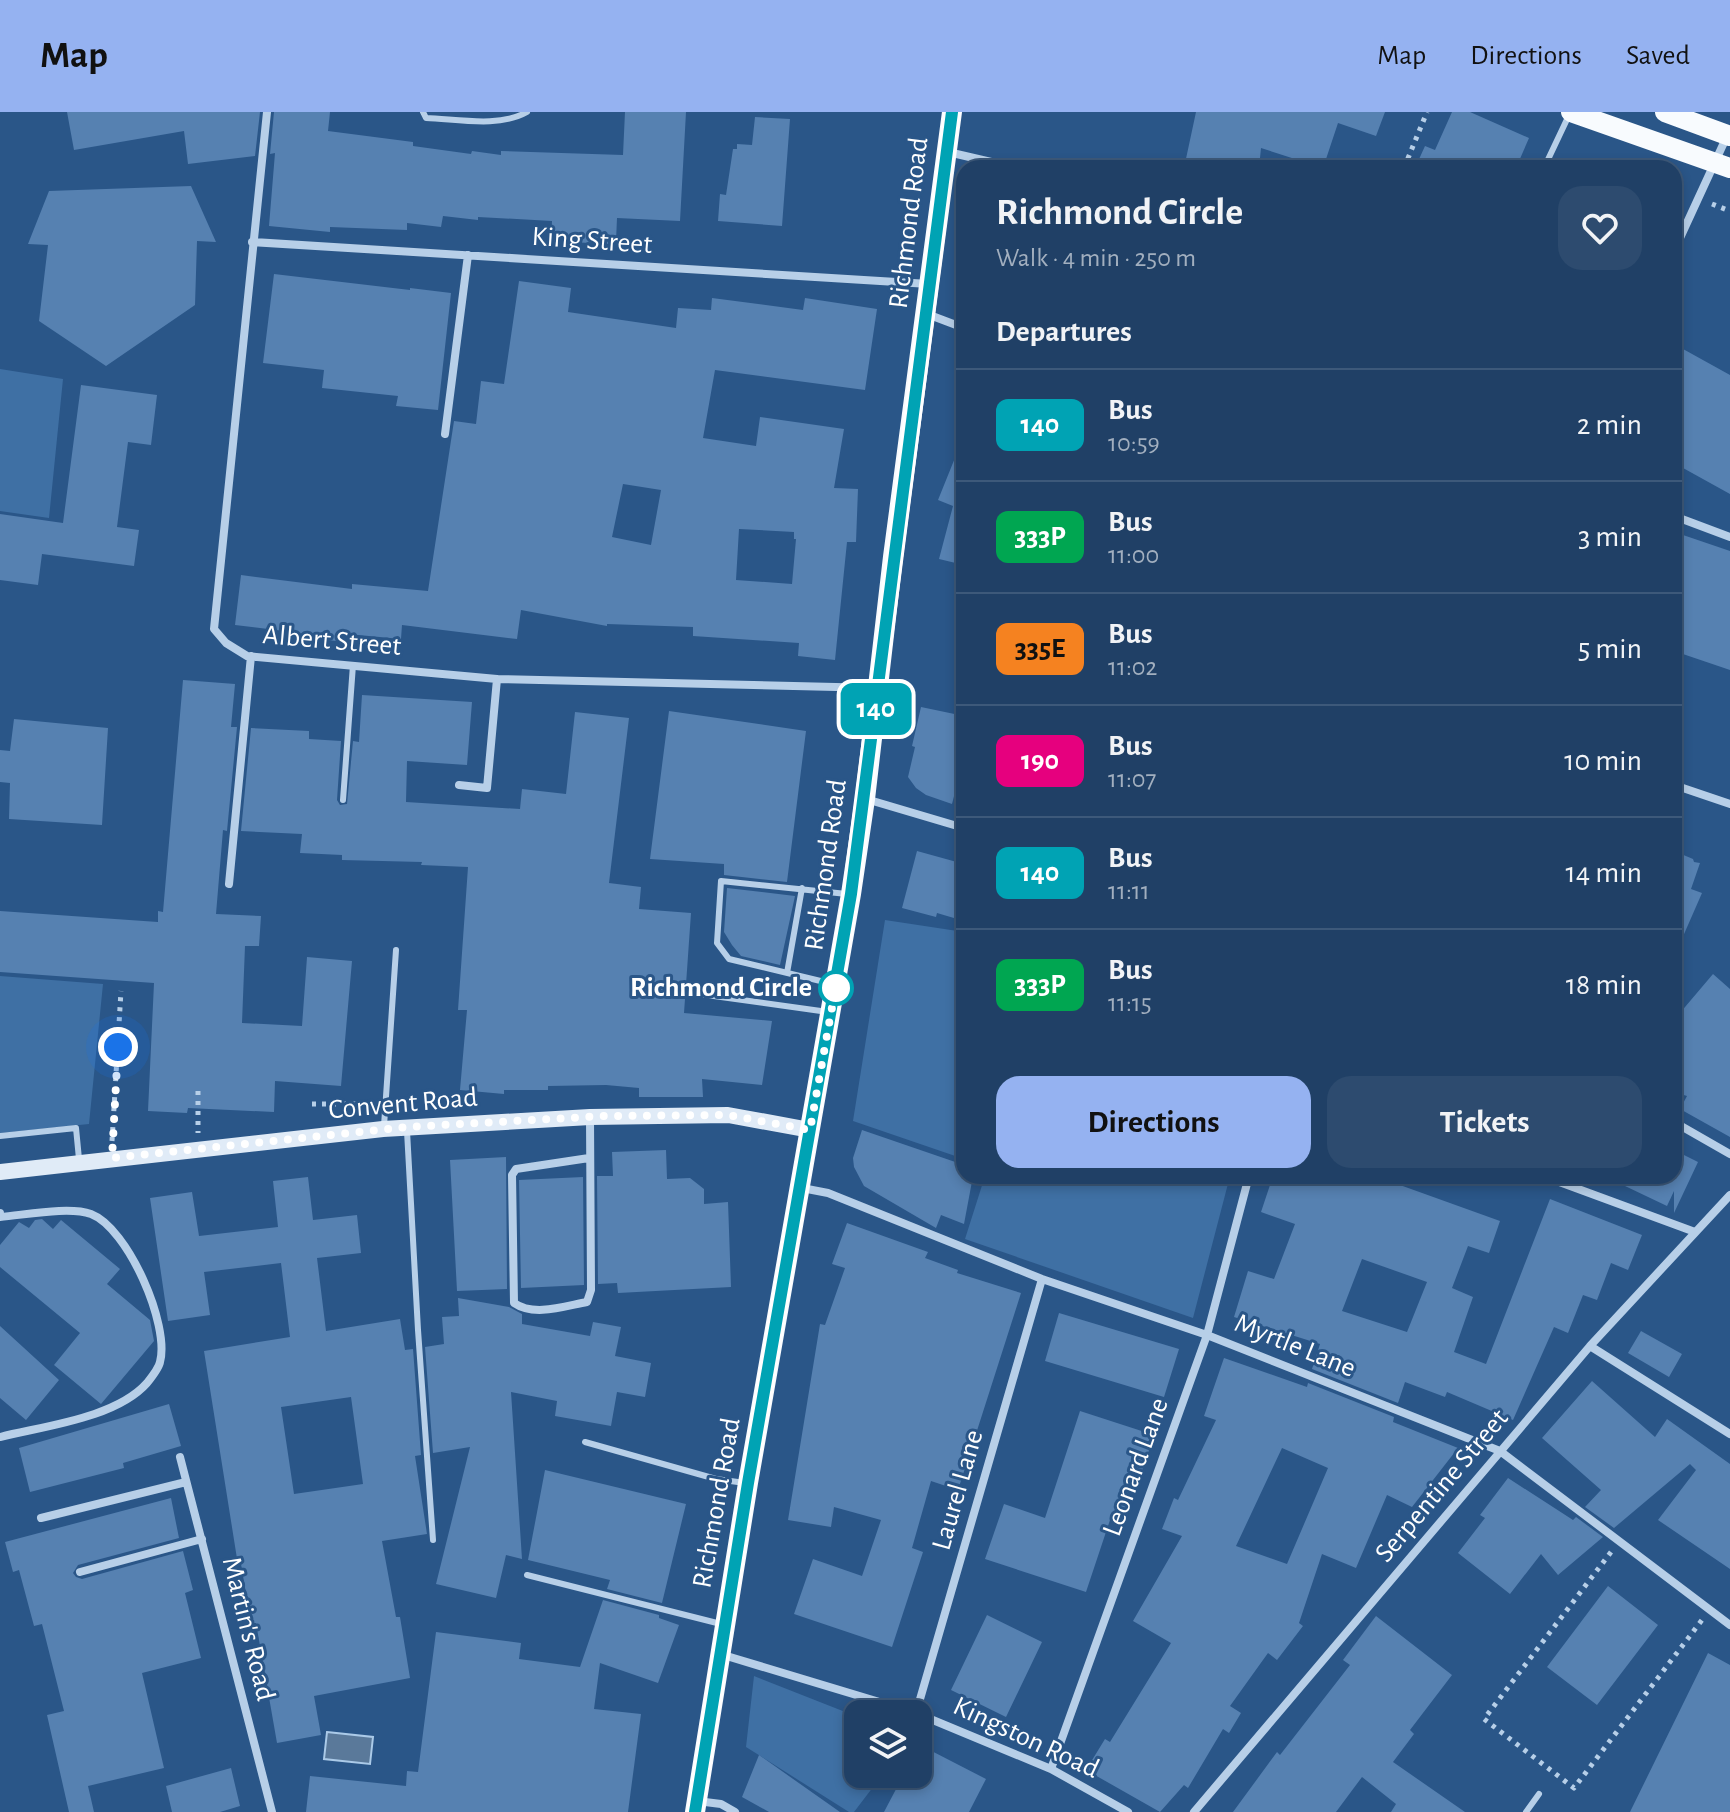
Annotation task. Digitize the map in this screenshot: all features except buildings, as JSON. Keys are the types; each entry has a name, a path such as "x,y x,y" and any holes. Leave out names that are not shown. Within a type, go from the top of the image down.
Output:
{"main road":[{"name":"Richmond Road","path":"696,1806 748,1483 851,894 952,112"},
{"path":"1571,112 1723,165"},
{"path":"1665,112 1729,135"}],"street":[{"name":"Albert Street","path":"267,112 214,629 226,643 251,656 497,679 878,688"},
{"path":"1682,235 1700,199 1723,165 1729,135"},
{"path":"947,152 982,160"},
{"name":"King Street","path":"252,242 929,284"},
{"path":"445,434 468,255"},
{"path":"926,313 956,325"},
{"path":"1682,519 1730,537"},
{"path":"229,884 251,656"},
{"path":"459,785 487,788 497,679"},
{"path":"1682,788 1730,804"},
{"path":"865,799 956,826"},
{"name":"Convent Road","path":"0,1172 383,1129 590,1117 728,1115 810,1130"},
{"path":"589,1158 516,1169 512,1175 514,1303 522,1308 553,1309 587,1302 591,1290 590,1117"},
{"path":"1682,1127 1730,1154"},
{"name":"Leonard Lane","path":"1051,1769 1207,1335 1247,1184"},
{"path":"1565,1184 1695,1232"},
{"name":"Myrtle Lane","path":"801,1187 828,1193 1042,1279 1207,1335 1500,1451 1730,1625"},
{"name":"Serpentine Street","path":"1194,1812 1590,1346 1730,1195"},
{"path":"0,1215 80,1211 95,1215 123,1241 152,1298 160,1363 146,1384 110,1409 0,1437"},
{"name":"Laurel Lane","path":"920,1700 1042,1279"},
{"path":"1590,1346 1730,1434"},
{"name":"Martin's Road","path":"180,1457 272,1812"},
{"path":"41,1518 186,1482"},
{"path":"80,1572 202,1539"},
{"name":"Kingston Road","path":"720,1654 873,1700"},
{"name":"Kingston Road","path":"932,1720 1051,1769 1128,1812"},
{"path":"696,1806 721,1804 735,1812"}],"lane":[{"path":"423,112 426,118 497,120 518,117 527,112"},
{"path":"1548,160 1571,112"},
{"path":"343,800 353,665"},
{"path":"836,985 729,959 721,952 717,943 721,881 851,894"},
{"path":"787,973 802,888"},
{"path":"383,1129 396,950"},
{"path":"692,993 832,1013"},
{"path":"407,1127 433,1540"},
{"path":"0,1136 76,1128 80,1163"},
{"path":"585,1442 716,1479 748,1483"},
{"path":"527,1575 724,1625"},
{"path":"1526,1812 1539,1794"}],"path":[{"path":"1407,160 1427,112"},
{"path":"112,1158 121,991"},
{"path":"198,1091 199,1150"},
{"path":"312,1104 387,1104"},
{"path":"1618,1543 1484,1719 1574,1788 1709,1610"}],"shaded area":[{"path":"0,369 63,379 49,518 0,511"},
{"path":"885,920 956,931 956,1156 853,1121"},
{"path":"0,976 103,984 89,1124 0,1133"},
{"path":"982,1184 1228,1184 1193,1318 965,1239"},
{"path":"754,1676 844,1711 844,1788 872,1788 854,1812 849,1812 746,1747"},
{"path":"327,1732 373,1737 370,1764 324,1759"}],"bus line":[{"name":"140","path":"695,1812 748,1483 851,894 952,112"}],"place":[{"name":"Richmond Circle","path":"836,988"}],"route":[{"path":"118,1047 112,1158 407,1127 605,1116 728,1115 810,1130 836,985 836,988"}]}
